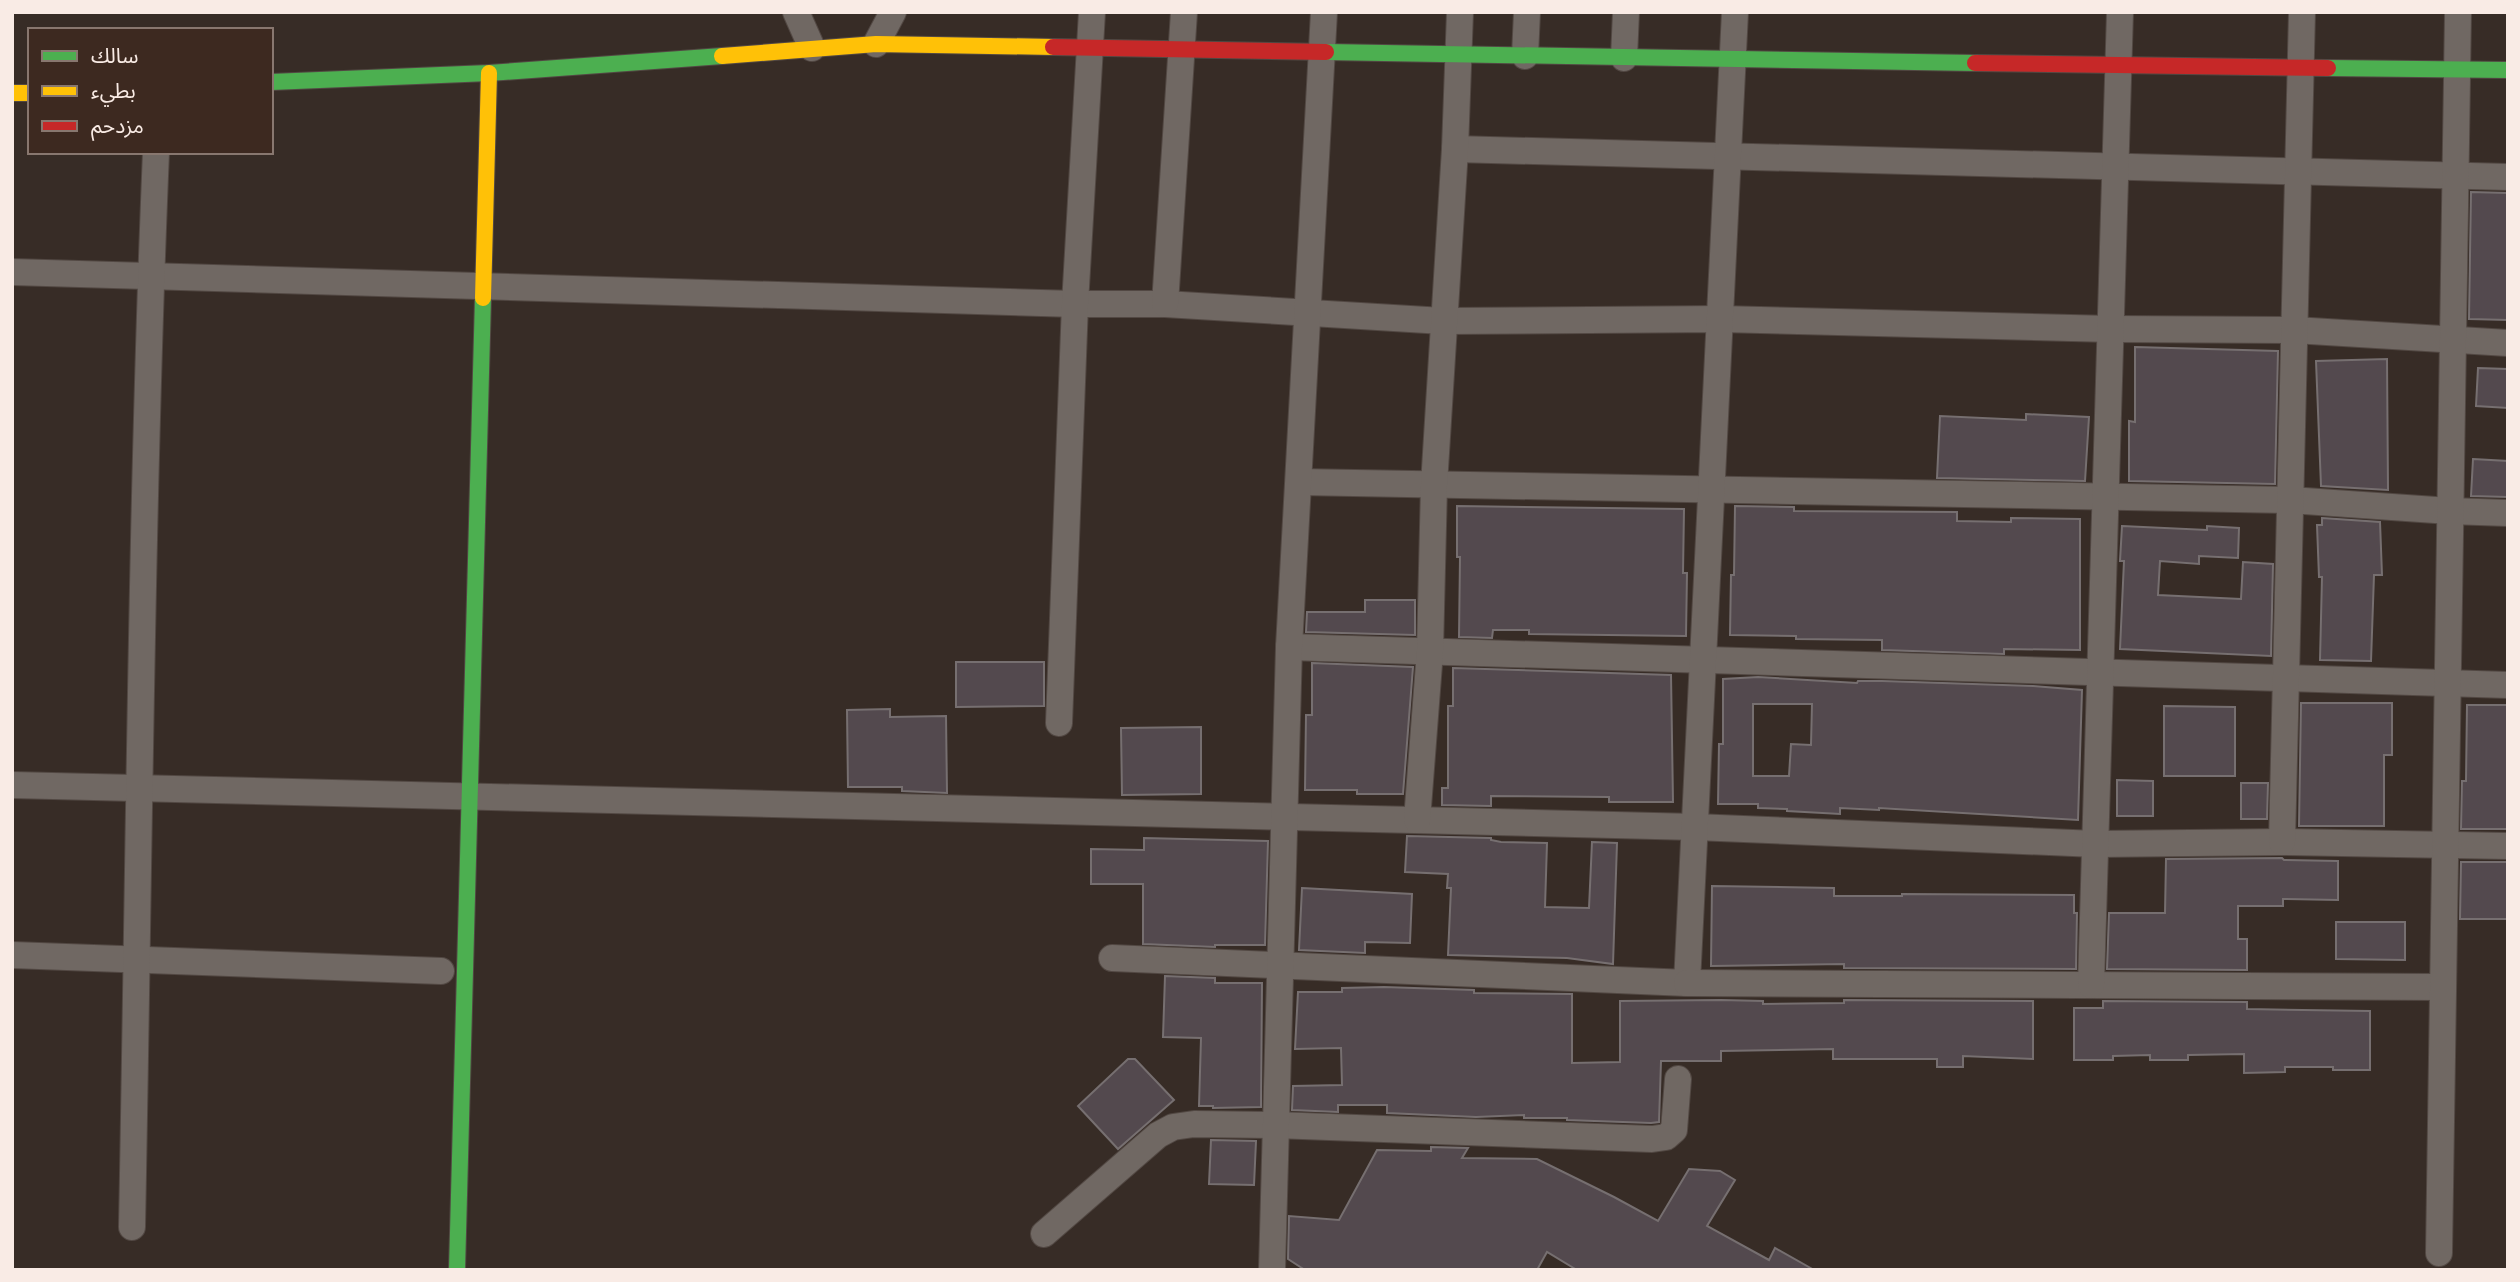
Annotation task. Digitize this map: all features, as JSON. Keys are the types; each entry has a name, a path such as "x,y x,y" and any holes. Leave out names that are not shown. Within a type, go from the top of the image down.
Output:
{"street":[{"path":"796,12 811,48"},
{"path":"811,48 815,12"},
{"path":"876,44 893,12"},
{"path":"1059,723 1074,304 1092,12"},
{"path":"1165,304 1184,12"},
{"path":"1277,1267 1275,1125 1289,646 1324,12"},
{"path":"1417,820 1430,651 1434,485 1455,149 1460,12"},
{"path":"1525,56 1527,12"},
{"path":"1624,58 1626,12"},
{"path":"1687,984 1735,12"},
{"path":"2091,985 2120,12"},
{"path":"2282,842 2302,12"},
{"path":"2442,1264 2443,987 2458,12"},
{"path":"273,82 466,81 489,73 876,44 1734,60 2508,70"},
{"path":"457,1270 452,796 466,285 489,73"},
{"path":"1455,149 2508,177"},
{"path":"132,1227 150,275 156,154"},
{"path":"12,272 1074,304 1165,304 1443,321 1721,319 2110,329 2294,330 2508,343"},
{"path":"1299,482 2106,498 2290,499 2451,512 2508,513"},
{"path":"1289,646 2508,685"},
{"path":"12,785 1695,827 2096,844 2282,842 2508,846"},
{"path":"12,955 441,971"},
{"path":"1112,958 1687,984 2443,987"},
{"path":"1044,1234 1158,1135 1173,1127 1194,1124 1275,1125 1652,1139 1666,1137 1674,1130 1678,1079"}],"building":[{"path":"2471,192 2508,193 2508,320 2469,319"},
{"path":"2135,347 2278,351 2275,484 2129,481 2129,421 2135,422"},
{"path":"2387,359 2388,490 2321,486 2316,361"},
{"path":"2478,368 2508,369 2508,408 2476,406"},
{"path":"2026,414 2089,417 2085,481 1937,478 1940,416 2026,420"},
{"path":"2473,459 2508,461 2508,497 2471,496"},
{"path":"1457,506 1684,509 1686,636 1529,634 1529,630 1493,630 1492,638 1459,637 1460,557 1457,557"},
{"path":"1735,506 1794,507 1794,511 1957,512 1957,521 2011,522 2011,518 2080,519 2080,650 2004,649 2004,654 1882,650 1882,640 1730,635"},
{"path":"2322,518 2380,522 2382,575 2374,575 2371,661 2320,660 2322,577 2319,577 2317,525 2322,525"},
{"path":"2122,526 2207,530 2207,526 2239,528 2238,558 2199,556 2199,564 2160,561 2158,595 2241,599 2243,562 2273,564 2271,656 2120,649 2124,561 2120,561"},
{"path":"1365,600 1415,600 1415,635 1306,632 1307,612 1365,612"},
{"path":"956,662 1044,662 1044,706 956,707"},
{"path":"1312,663 1413,667 1403,794 1357,794 1357,790 1305,790 1306,715 1312,715"},
{"path":"1453,668 1671,675 1673,802 1609,802 1609,797 1491,796 1491,806 1442,805 1442,788 1448,788 1448,706 1453,706"},
{"path":"1758,677 2082,690 2078,820 1879,808 1840,808 1840,814 1758,808 1758,804 1718,804 1719,744 1723,744 1723,679","holes":["1753,704 1812,704 1811,745 1791,744 1789,776 1753,776"]},
{"path":"2301,703 2392,703 2392,755 2384,755 2384,826 2299,826"},
{"path":"2467,705 2508,705 2508,829 2461,829 2462,781 2466,781"},
{"path":"2164,706 2235,707 2235,776 2164,776"},
{"path":"890,709 890,717 946,716 947,793 902,791 902,787 848,787 847,710"},
{"path":"1201,727 1201,794 1122,795 1121,728"},
{"path":"2117,780 2153,781 2153,816 2117,816"},
{"path":"2241,783 2268,783 2267,819 2241,819"},
{"path":"1407,836 1491,838 1501,842 1547,843 1545,907 1589,908 1592,842 1617,843 1613,964 1567,958 1448,955 1451,888 1447,888 1448,874 1405,872"},
{"path":"1144,838 1268,841 1265,945 1215,947 1143,944 1143,884 1091,884 1091,849 1144,850"},
{"path":"2282,858 2338,861 2338,900 2283,899 2283,906 2238,906 2238,939 2247,939 2247,970 2107,969 2109,913 2165,913 2166,859"},
{"path":"2461,862 2508,862 2508,919 2460,919"},
{"path":"1712,886 1834,888 1834,896 2074,895 2074,913 2077,913 2076,969 1844,968 1844,964 1711,966"},
{"path":"1302,888 1412,894 1410,943 1365,942 1365,953 1299,950"},
{"path":"2336,922 2405,922 2405,960 2336,959"},
{"path":"1165,976 1215,978 1215,983 1262,983 1261,1107 1199,1106 1201,1038 1163,1037"},
{"path":"1342,988 1474,990 1474,993 1572,994 1572,1063 1620,1062 1620,1001 1721,1000 1763,1001 1763,1004 1844,1003 1844,1000 2033,1001 2033,1059 1963,1056 1963,1067 1937,1067 1937,1059 1833,1059 1833,1049 1721,1051 1721,1061 1661,1061 1659,1122 1651,1123 1524,1118 1524,1115 1476,1117 1387,1113 1387,1105 1338,1105 1338,1112 1292,1110 1293,1086 1342,1085 1341,1048 1295,1049 1298,992 1342,992"},
{"path":"2103,1001 2247,1002 2247,1009 2370,1011 2370,1070 2285,1067 2285,1072 2244,1073 2244,1054 2188,1055 2188,1060 2150,1060 2150,1055 2113,1056 2113,1060 2074,1060 2074,1008 2103,1008"},
{"path":"1128,1059 1135,1059 1174,1100 1118,1149 1078,1106"},
{"path":"1211,1140 1256,1141 1254,1185 1209,1184"},
{"path":"1431,1147 1468,1148 1462,1158 1537,1159 1658,1221 1689,1169 1720,1171 1735,1180 1707,1226 1769,1260 1775,1248 1814,1270 1577,1270 1547,1252 1537,1270 1305,1270 1288,1259 1289,1216 1339,1220 1377,1150 1431,1151"}],"traffic: fast":[{"path":"1326,52 1975,63"},
{"path":"273,82 489,73 722,56"},
{"path":"2328,68 2508,70"},
{"path":"457,1270 483,298"}],"traffic: slow":[{"path":"722,56 876,44 1053,47"},
{"path":"483,298 489,73"},
{"path":"12,93 28,93"}],"traffic: jam":[{"path":"1053,47 1326,52"},
{"path":"1975,63 2328,68"}]}
